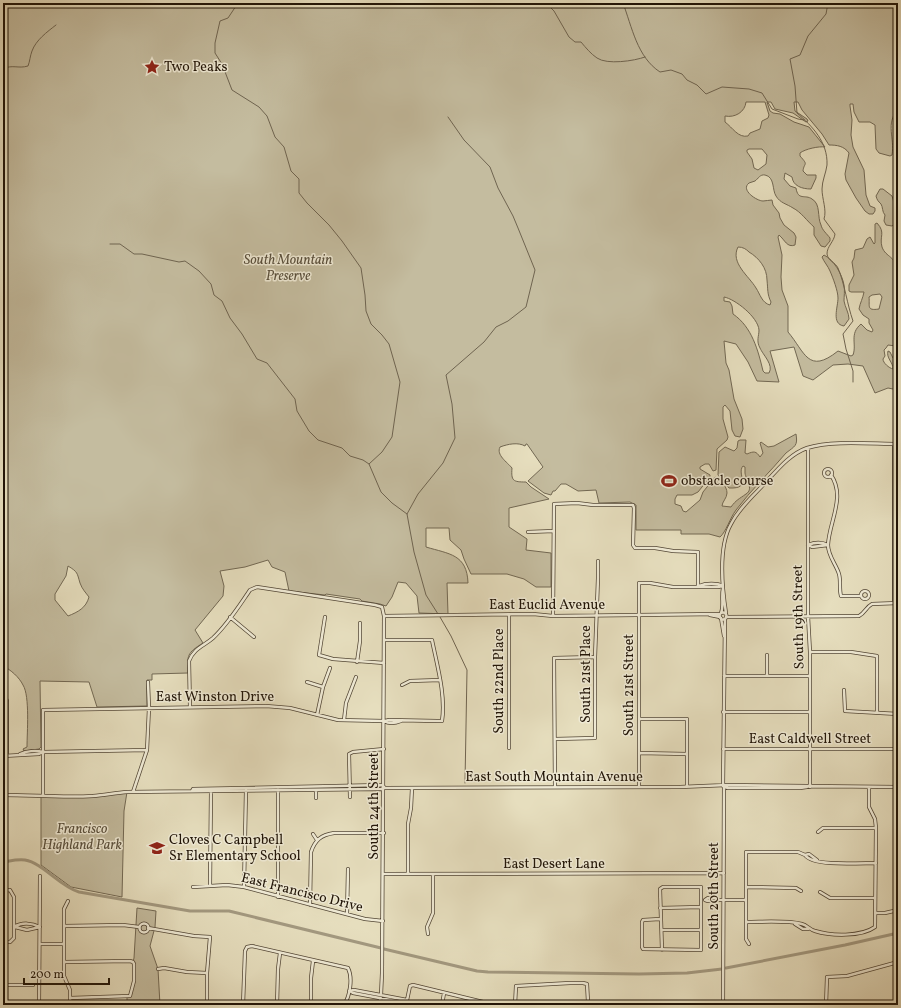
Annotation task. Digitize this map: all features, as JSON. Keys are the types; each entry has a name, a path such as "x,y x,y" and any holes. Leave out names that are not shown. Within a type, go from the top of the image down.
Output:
{"street":[{"name":"South 20th Street","path":"723,1005 723,712 724,637 726,616 723,586 724,546 726,533 740,512 783,464 795,454 808,448 832,444 898,444"},
{"path":"894,444 894,602"},
{"name":"South 19th Street","path":"808,448 810,787"},
{"path":"831,475 837,498 828,545 830,557 839,575 841,596 861,596"},
{"path":"553,616 554,504 577,503 593,505 633,505 633,545 635,548 655,548 673,551 698,552 698,586 723,586"},
{"path":"528,532 554,531"},
{"path":"808,545 812,543 823,543 828,545"},
{"path":"808,545 812,547 828,545"},
{"name":"South 21st Place","path":"555,739 595,738 594,657 597,615 598,561"},
{"name":"South 21st Street","path":"639,787 639,583 673,586 698,586"},
{"name":"South 20th Street","path":"723,586 721,595 722,609 720,616 724,637"},
{"name":"South 24th Street","path":"230,617 250,590 257,587 382,607 384,616 384,833 383,948 381,997 379,1005"},
{"path":"720,616 859,616 864,613 869,605 898,602"},
{"name":"East Euclid Avenue","path":"384,616 538,614 553,616 720,616"},
{"name":"South 22nd Place","path":"509,615 509,748"},
{"path":"720,616 726,616"},
{"path":"190,707 189,661 191,654 213,638 230,617 254,637"},
{"path":"326,617 319,655 333,659 357,662 384,663"},
{"path":"357,662 360,641 360,623"},
{"path":"384,640 432,640 440,680 410,681 402,685"},
{"path":"810,652 851,652 877,656 877,714"},
{"path":"767,655 767,676"},
{"path":"554,787 554,658 594,657"},
{"path":"316,715 323,687 330,668"},
{"path":"724,676 810,676"},
{"path":"344,720 346,703 356,677"},
{"name":"East Winston Drive","path":"43,752 43,710 266,706 290,708 344,720 384,722 387,720 442,721 440,680"},
{"path":"133,792 147,750 149,708 148,682"},
{"path":"307,682 323,687"},
{"path":"844,690 845,711 898,714"},
{"path":"3,692 6,701 7,755"},
{"path":"723,712 810,712"},
{"path":"639,719 687,719 687,786"},
{"path":"350,797 349,754 353,752 384,749"},
{"name":"East Caldwell Street","path":"723,749 898,749"},
{"path":"3,756 39,754 43,752 147,750"},
{"path":"43,752 43,796"},
{"path":"639,753 687,754"},
{"name":"East South Mountain Avenue","path":"3,795 94,796 133,792 349,788 687,786 723,786 728,788 898,787"},
{"path":"746,922 787,922 802,924 809,929 824,933 862,934 875,927 876,828 875,819 869,807 869,787"},
{"path":"408,874 408,824 411,808 412,788"},
{"path":"278,789 278,897"},
{"path":"316,789 316,798"},
{"path":"244,888 246,790"},
{"path":"210,791 210,886"},
{"path":"818,832 823,828 876,828"},
{"path":"310,905 311,852 317,840 326,834 334,833 384,833"},
{"path":"313,834 317,840"},
{"path":"749,944 746,939 746,852 798,852 805,855 809,854 817,860 827,863 876,863"},
{"path":"347,914 348,869"},
{"name":"East Desert Lane","path":"383,874 724,873"},
{"path":"428,934 427,927 433,913 433,874"},
{"path":"39,1005 40,876"},
{"name":"East Francisco Drive","path":"193,887 227,885 244,888 370,920 383,921"},
{"path":"660,919 643,920 643,950 662,950 701,950 701,908 703,900 701,887 663,887 660,889 662,950"},
{"path":"746,887 796,888 801,891"},
{"path":"3,891 7,890 12,892 14,897 14,938 12,941 3,942"},
{"path":"820,892 830,898 875,898"},
{"path":"703,900 708,898 716,898 717,900 746,900"},
{"path":"68,901 64,909 64,976 70,990 70,1005"},
{"path":"660,908 701,908"},
{"path":"876,913 885,913 898,910"},
{"path":"64,926 140,927 145,923 148,928 194,936 210,937 207,973 207,1005"},
{"path":"14,927 27,924 40,927"},
{"path":"27,924 27,930"},
{"path":"14,927 27,930 40,927"},
{"path":"140,927 143,932 148,928"},
{"path":"662,930 701,930"},
{"path":"40,944 64,944"},
{"path":"243,1005 245,957 247,947 252,946 348,968 350,978 349,991 344,1005"},
{"path":"278,1005 278,969 280,953"},
{"path":"311,1005 311,978 313,961"},
{"path":"64,962 133,962 134,964 134,981 130,996 70,998"},
{"path":"826,1005 827,977 847,976 898,962"},
{"path":"158,969 164,968 186,972 207,973"},
{"path":"515,1005 516,986 570,983 587,984 588,1002 616,1005 637,1005"},
{"path":"3,985 33,985"},
{"path":"349,991 406,1003 410,986 413,985 484,1004"},
{"path":"442,1005 444,993"},
{"path":"649,1005 706,1002"}],"green space":[{"name":"South Mountain Preserve","path":"3,3 898,3 898,109 894,115 891,126 893,149 892,155 890,156 879,153 876,149 875,125 870,122 859,122 854,112 853,104 850,104 853,147 864,170 866,195 870,206 875,208 873,214 869,214 865,211 846,180 845,174 849,153 840,146 829,145 802,110 798,102 794,102 795,111 807,119 808,121 806,122 793,113 775,109 771,102 767,102 770,111 773,113 780,114 794,122 809,127 825,147 812,148 800,153 800,156 805,163 803,171 807,175 816,175 811,189 796,185 792,177 785,173 784,179 790,186 796,188 800,196 815,201 818,207 820,222 823,230 830,238 830,241 825,247 821,246 814,235 814,227 799,212 778,198 772,181 768,176 760,176 755,181 749,183 747,189 750,195 760,201 772,200 773,205 779,213 784,225 794,233 796,237 795,245 792,246 779,235 778,237 782,255 782,290 788,306 788,332 803,353 813,361 820,361 828,358 838,351 851,356 853,355 854,335 857,328 861,324 867,330 872,332 873,330 869,323 869,319 863,315 859,309 864,292 851,292 849,291 849,285 854,275 852,262 855,250 863,248 867,239 870,237 874,244 875,224 877,223 880,226 882,232 882,247 895,263 898,273 898,349 896,346 888,345 884,350 885,356 883,359 886,365 893,369 888,356 888,351 893,358 898,360 898,390 888,388 875,393 863,366 848,364 833,365 813,380 803,376 794,347 770,351 779,382 757,381 748,362 736,344 724,341 726,363 729,370 734,399 742,419 743,429 740,437 735,436 732,430 730,411 725,405 723,407 723,419 728,437 727,440 717,449 716,470 713,471 709,464 705,464 700,467 700,469 710,475 710,477 698,492 692,495 677,495 675,504 681,506 683,511 686,512 700,500 703,492 715,477 727,490 727,495 722,506 731,507 748,492 749,484 745,473 745,467 743,466 741,469 742,484 736,488 729,488 718,475 719,452 725,447 734,451 737,448 738,441 746,440 745,453 755,452 760,457 763,453 761,442 768,447 774,446 796,434 797,441 794,447 786,453 754,488 734,513 720,537 709,534 681,534 681,530 636,530 636,505 630,502 599,503 596,490 578,491 566,484 561,484 555,491 553,491 551,495 544,493 528,481 543,467 527,444 525,446 510,444 500,447 499,453 512,468 512,476 514,480 518,482 526,482 549,499 509,508 509,527 527,539 526,550 551,553 551,587 536,587 524,579 507,574 471,574 461,550 450,540 449,528 426,528 426,547 455,557 464,566 467,573 468,583 447,583 448,614 419,613 417,596 406,583 398,582 392,597 386,606 362,601 360,599 289,591 285,572 272,567 268,560 245,567 220,571 224,586 223,596 195,630 203,643 194,649 189,655 188,673 152,674 152,680 147,680 147,706 97,707 89,682 40,681 41,747 39,749 24,751 23,749 27,747 27,697 21,682 12,672 3,666","holes":["746,102 765,102 769,115 768,118 762,121 760,129 750,133 748,136 741,136 725,122 725,116 739,114","749,149 762,149 767,155 766,164 758,170 754,168 752,159 747,152","738,247 741,247 753,254 762,264 767,276 768,294 771,302 770,305 763,300 753,283 741,269 736,258","880,294 882,297 879,309 870,308 869,297","724,297 729,298 745,309 758,325 758,343 761,351 768,360 770,367 769,373 765,373 763,371 759,355 750,332 740,319 733,314 730,302 724,301","68,566 77,573 82,587 89,597 88,601 81,609 68,616 55,600 55,594 66,576"]},
{"path":"880,189 883,189 892,196 898,211 898,222 892,226 886,225 884,221 885,215 882,205 876,196"},
{"path":"824,255 834,264 843,281 844,301 849,319 844,326 840,325 836,319 838,298 837,292 830,271 822,257"},
{"name":"Francisco Highland Park","path":"127,792 124,811 122,897 71,887 41,865 41,796 94,796"},
{"path":"137,908 156,911 155,927 150,946 158,969 160,1005 127,1005 127,997 130,996 134,981 133,962"}],"waterway":[{"path":"238,3 228,18 220,21 215,43 215,53 222,64 232,90 259,107 267,116 275,137 284,147 291,171 299,179 299,193 329,225 361,268 366,311 371,324 389,344 400,382 392,437 382,452 369,464 381,492 392,503 407,514"},
{"path":"546,3 554,11 569,37 575,42 581,42 597,58 614,62 628,61 645,57"},
{"path":"623,3 636,41 652,66 660,72 671,70 682,74 687,80 697,85 706,94 722,87 749,89 762,93 772,109 804,120"},
{"path":"828,3 826,14 808,36 800,55 790,59 795,86 797,113 818,135 827,157 827,165 822,189 825,212 824,219 835,234 827,254 838,268 853,321 843,334 853,371 853,382"},
{"path":"3,69 9,67 28,66 36,43 56,25"},
{"path":"438,614 426,595 414,552 407,514 418,494 443,463 455,438 452,404 446,375 484,342 496,327 508,321 526,307 535,270 513,216 498,188 490,167 464,140 448,117"},
{"path":"110,244 120,244 134,254 142,254 179,262 185,261 199,271 211,284 214,295 222,301 230,318 242,334 257,359 267,363 295,399 297,411 309,431 318,440 342,448 350,456 363,460 369,464"},
{"path":"440,617 467,670 465,783"},
{"path":"3,862 19,860 32,862 65,885 79,892 190,911 229,911 381,948"},
{"path":"726,968 898,933"},
{"path":"384,949 477,971 488,972 639,974 687,973 722,969"}],"place":[{"name":"Two Peaks","path":"152,67"},
{"name":"obstacle course","path":"669,481"},
{"name":"Cloves C Campbell Sr Elementary School","path":"157,848"}]}
